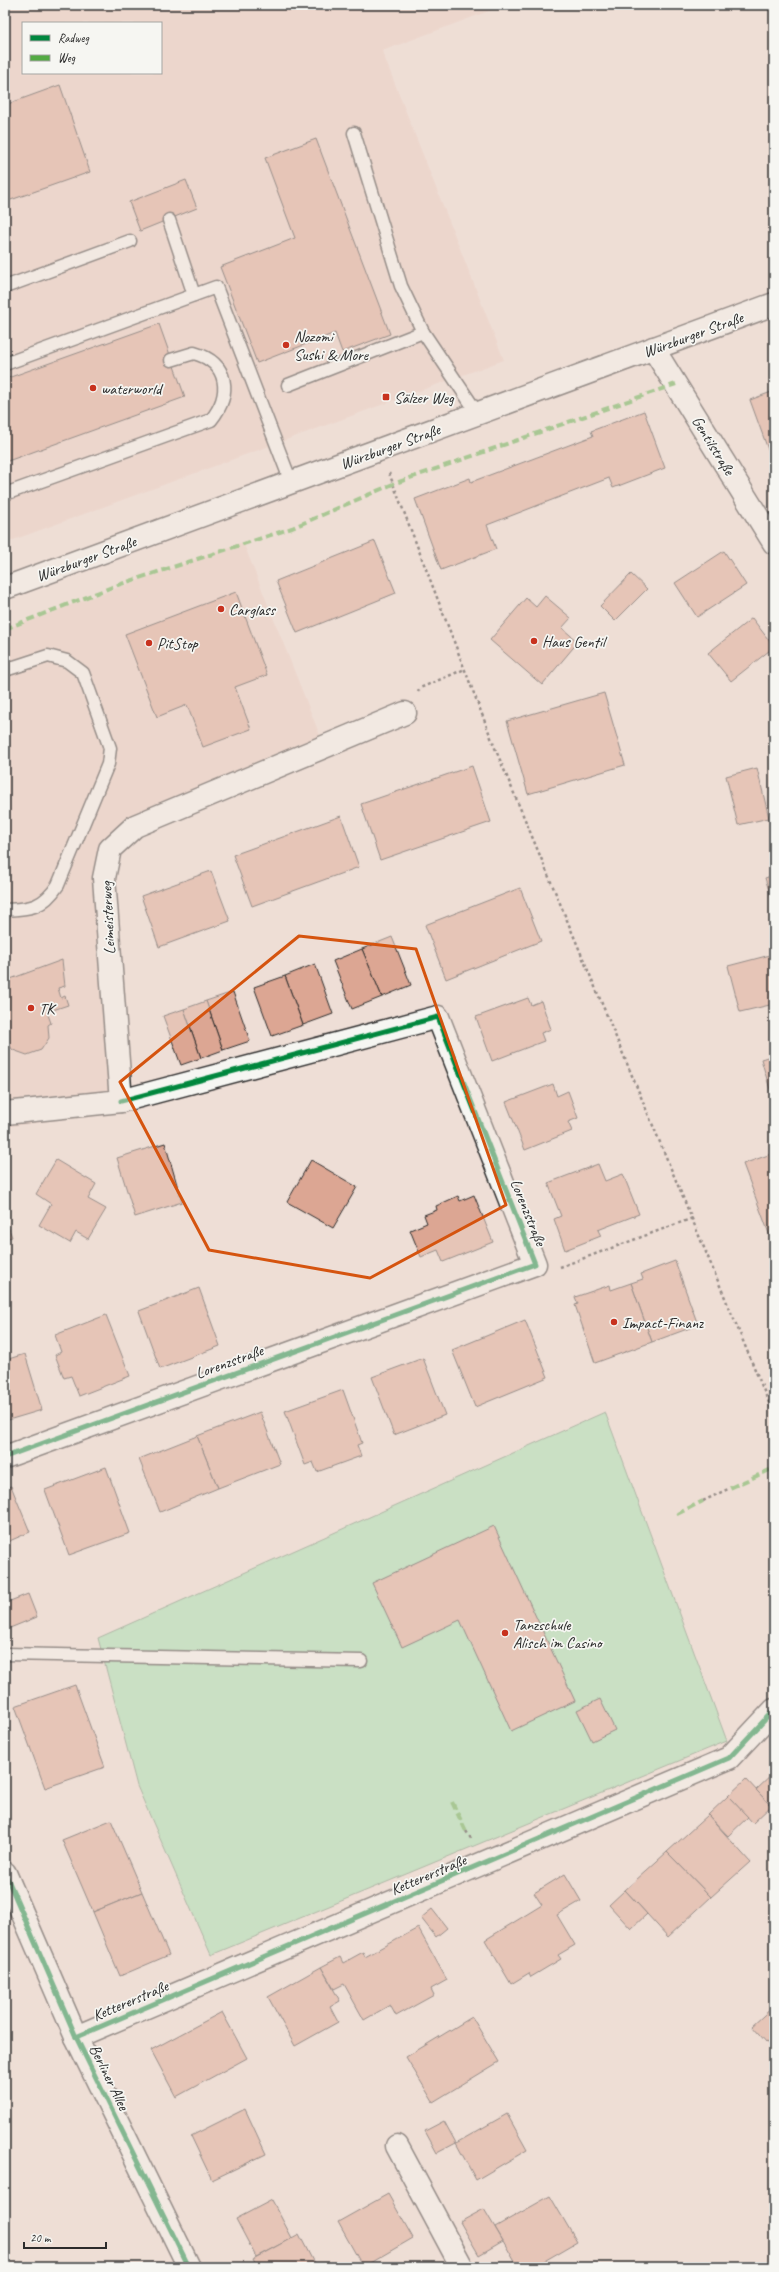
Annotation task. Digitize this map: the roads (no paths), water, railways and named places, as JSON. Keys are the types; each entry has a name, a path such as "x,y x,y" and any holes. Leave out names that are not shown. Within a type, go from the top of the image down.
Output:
{"street":[{"name":"Würzburger Straße","path":"5,588 774,304"},
{"name":"Gentilstraße","path":"653,348 774,543"},
{"name":"Leimeisterweg","path":"121,1101 104,878 110,849 135,826 405,713"},
{"name":"Lorenzstraße","path":"5,1457 535,1264 438,1017 121,1101"},
{"path":"5,1114 121,1101"},
{"name":"Kettererstraße","path":"76,2037 729,1758 774,1710"},
{"name":"Berliner Allee","path":"5,1873 76,2037 189,2267"},
{"path":"397,2146 462,2267"}],"lane":[{"path":"354,133 401,286 423,332 435,346 478,414"},
{"path":"169,220 194,295"},
{"path":"5,287 130,242"},
{"path":"5,364 216,287 291,482"},
{"path":"288,385 423,332"},
{"path":"5,494 211,420 221,408 225,395 224,384 220,371 211,361 194,353 172,360"},
{"path":"5,670 48,656 67,661 83,673 110,748 108,764 58,885 51,896 40,904 27,909 5,910"},
{"path":"5,1654 361,1660"}],"place":[{"name":"Nozomi Sushi & More","path":"286,345"},
{"name":"waterworld","path":"93,388"},
{"name":"Sälzer Weg","path":"386,397"},
{"name":"Carglass","path":"221,609"},
{"name":"Haus Gentil","path":"534,641"},
{"name":"PitStop","path":"149,643"},
{"name":"TK","path":"31,1008"},
{"name":"Impact-Finanz","path":"614,1322"},
{"name":"Tanzschule Alisch im Casino","path":"505,1633"}]}
